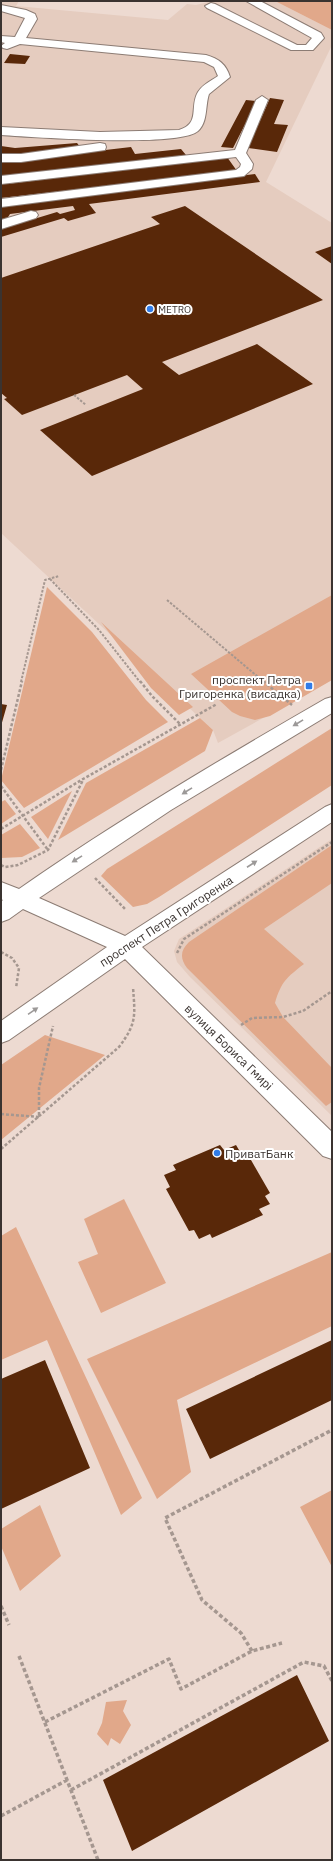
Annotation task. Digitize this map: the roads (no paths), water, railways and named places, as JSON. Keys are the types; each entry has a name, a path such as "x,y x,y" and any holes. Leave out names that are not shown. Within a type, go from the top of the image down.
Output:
{"street":[{"path":"229,1 211,6 295,48 309,48 318,38 318,34 252,1"},
{"path":"1,8 22,12 31,16 31,19 18,41 1,51"},
{"path":"1,39 206,59 217,62 222,69 224,77 220,82 208,87 203,94 196,126 191,131 182,134 161,136 1,131"},
{"path":"240,152 262,100"},
{"path":"1,158 20,158 100,147"},
{"path":"1,180 240,152"},
{"path":"1,202 239,173 246,169 247,164 240,152"},
{"path":"1,225 32,215"},
{"path":"1,913 71,863 214,774 332,704"},
{"name":"проспект Петра Григоренка","path":"1,1033 126,946 332,812"},
{"name":"вулиця Бориса Гмирі","path":"1,890 126,946 332,1148"}],"place":[{"name":"METRO","path":"150,309"},
{"name":"проспект Петра Григоренка (висадка)","path":"309,686"},
{"name":"ПриватБанк","path":"217,1153"}]}
